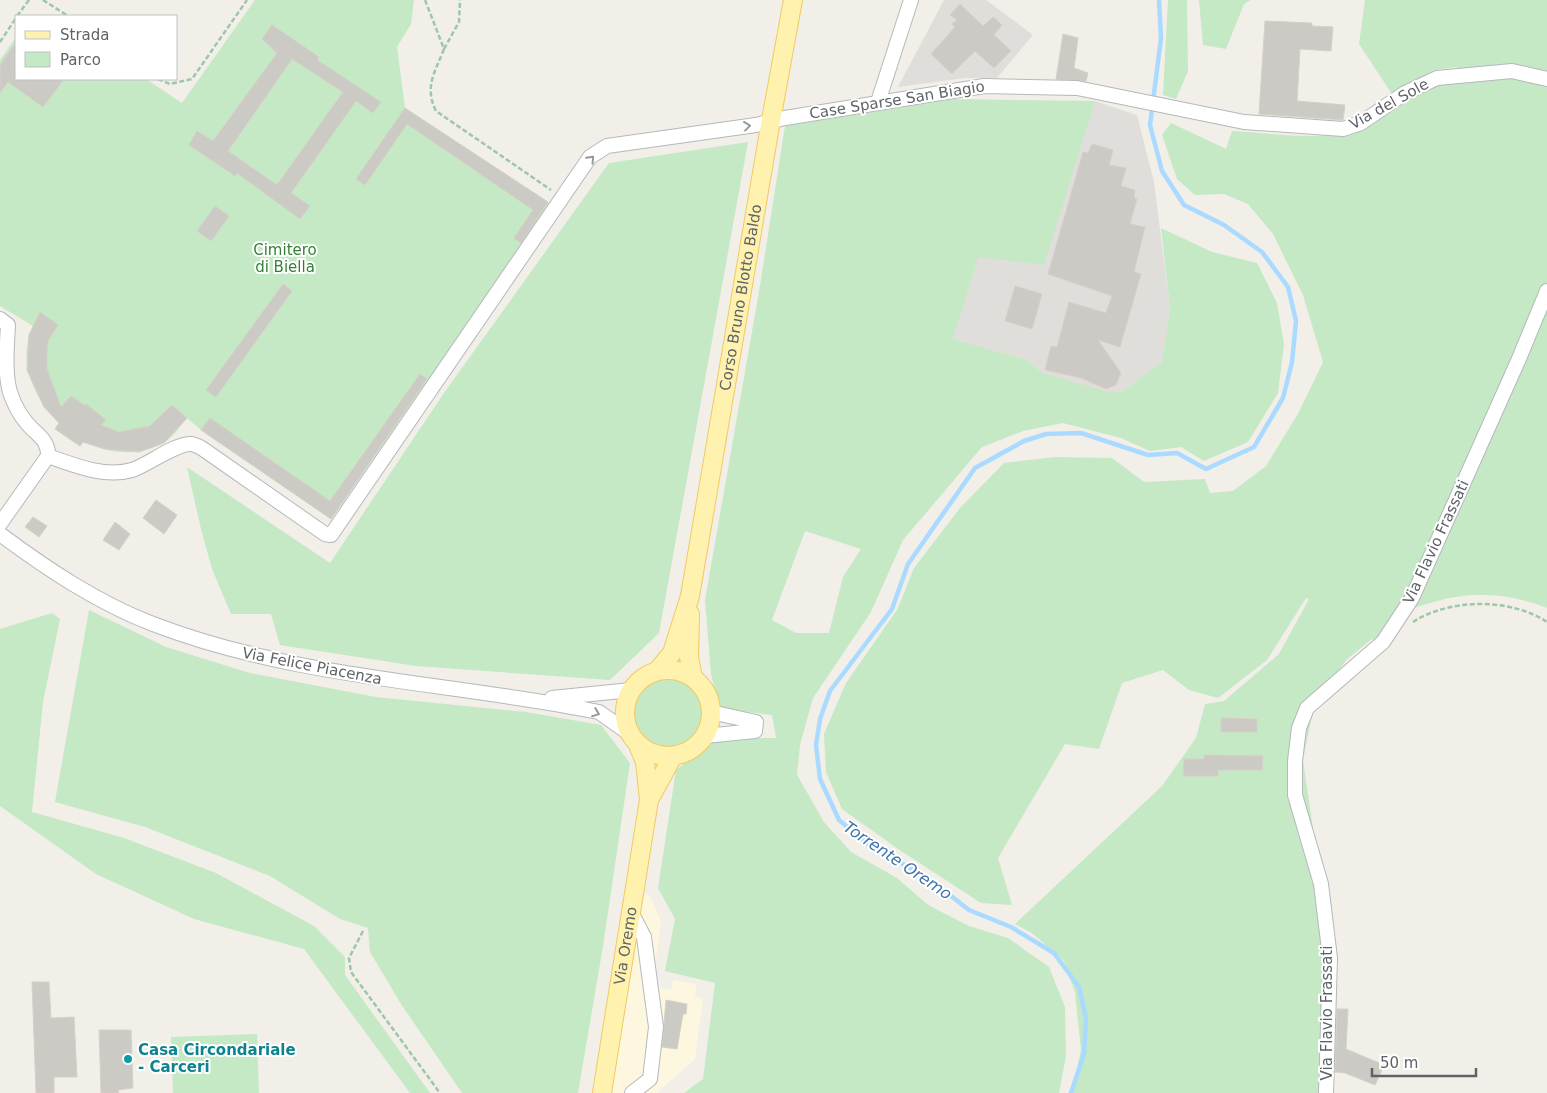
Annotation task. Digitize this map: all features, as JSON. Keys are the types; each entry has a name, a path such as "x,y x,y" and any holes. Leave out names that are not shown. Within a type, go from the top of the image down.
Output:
{"main road":[{"name":"Corso Bruno Blotto Baldo","path":"658,671 672,653 690,596 793,0"},
{"name":"Corso Bruno Blotto Baldo","path":"690,596 690,657 693,678"},
{"path":"670,670 693,678 702,687 708,699 711,712 710,725 704,736 696,746 686,753 660,756 648,752 634,739 624,712 631,690 638,682 658,671 670,670"},
{"name":"Via Oremo","path":"602,1093 649,800 645,762 634,739"},
{"name":"Via Oremo","path":"649,800 673,756"}],"street":[{"path":"878,102 911,0"},
{"name":"Via del Sole","path":"1172,107 1244,122 1344,129 1361,123 1406,94 1437,78 1512,71 1547,79"},
{"name":"Case Sparse San Biagio","path":"48,456 78,467 103,471 130,471 176,448 191,444 203,448 325,534 331,535 590,157 607,146 756,125 771,120 984,86 1077,88 1172,107"},
{"name":"Via Flavio Frassati","path":"1326,1093 1330,958 1321,884 1295,795 1295,761 1300,728 1307,708 1383,642 1412,598 1518,361 1547,291"},
{"path":"0,319 8,325 7,354 10,393 25,422 44,439 49,449 48,456 0,524"},
{"name":"Via Felice Piacenza","path":"0,534 65,580 152,624 225,649 300,667 532,700 598,712 634,739"},
{"name":"Via Felice Piacenza","path":"532,700 631,690"},
{"path":"704,736 755,731 756,722 711,712"},
{"path":"632,914 644,937 656,1027 650,1079 632,1093"}],"path":[{"path":"18,15 29,0"},
{"path":"43,0 66,15"},
{"path":"160,80 170,84 192,79 247,0"},
{"path":"425,0 444,49"},
{"path":"460,0 459,22 444,49 432,80 429,98 436,111 563,198"},
{"path":"0,42 15,20"},
{"path":"1408,625 1425,614 1466,605 1506,604 1538,616 1547,622"},
{"path":"363,931 349,958 351,972 440,1093"}],"shaded area":[{"path":"944,0 986,0 1033,35 997,78 965,78 898,87"},
{"path":"1095,101 1137,115 1154,182 1170,308 1162,362 1123,391 1111,394 1043,373 1025,359 953,339 977,257 1072,169"},
{"path":"649,894 661,921 654,976 661,988 672,990 673,980 696,984 695,996 703,999 695,1059 657,1093 610,1093 641,897"}],"green space":[{"name":"Cimitero di Biella","path":"255,0 414,0 411,24 397,47 405,108 550,204 331,519 201,430 187,418 167,441 144,450 134,452 113,451 93,446 84,441 80,446 55,429 59,423 44,405 32,384 27,361 27,349 33,326 0,306 0,60 15,38 15,80 148,80 182,103"},
{"path":"1168,0 1187,0 1188,71 1176,99 1163,95"},
{"path":"1199,0 1251,0 1244,4 1226,49 1203,45"},
{"path":"1365,0 1547,0 1547,299 1410,607 1380,632 1375,641 1372,639 1346,660 1314,706 1303,760 1333,966 1323,1093 1072,1093 1081,1050 1075,992 1064,961 1032,933 1015,924 1162,786 1196,738 1205,704 1224,701 1279,654 1309,599 1306,598 1267,660 1218,698 1189,690 1163,670 1122,683 1099,749 1065,744 998,858 1012,905 981,903 898,849 842,809 826,772 824,734 846,683 897,610 914,568 960,508 1004,463 1055,457 1112,458 1144,482 1205,479 1210,493 1233,491 1266,466 1299,412 1323,362 1303,295 1273,234 1248,204 1224,194 1195,195 1177,179 1162,135 1171,123 1226,149 1232,131 1298,136 1348,133 1373,123 1428,90 1453,82 1457,67 1434,70 1392,94 1359,44"},
{"path":"953,99 1095,101 1044,265 978,257 953,339 1025,359 1043,373 1111,393 1123,391 1162,362 1170,308 1161,228 1212,252 1257,263 1277,303 1284,344 1278,393 1248,442 1204,461 1181,447 1150,451 1121,438 1063,423 1023,431 982,447 903,540 871,612 813,698 800,745 797,775 824,822 851,852 897,878 928,905 969,926 1008,938 1049,967 1065,1007 1066,1056 1059,1093 684,1093 703,1079 715,983 665,971 675,919 658,888 676,770 712,743 727,738 776,738 772,715 720,708 711,674 705,600 760,286 785,126","holes":["805,531 861,549 843,577 829,633 796,633 772,620"]},
{"path":"748,142 659,633 610,680 416,666 280,645 271,614 231,614 212,569 187,467 330,563 444,393 609,163"},
{"path":"1547,305 1547,608 1513,598 1481,595 1449,598 1415,608"},
{"path":"89,610 166,647 250,673 376,697 526,712 601,725 630,763 603,946 578,1093 462,1093 401,1004 370,952 368,928 340,919 270,876 145,827 55,802"},
{"path":"52,613 60,619 43,702 32,812 124,838 216,873 314,926 345,957 345,975 430,1093 410,1093 304,949 194,919 96,874 0,806 0,629"},
{"path":"667,679 680,682 692,689 699,701 702,714 699,727 692,739 680,746 667,749 654,746 642,739 635,727 632,714 635,701 642,689 654,682"},
{"path":"257,1034 259,1093 173,1093 171,1037"}],"building":[{"path":"960,4 983,26 993,17 1002,25 994,35 1011,51 994,68 975,51 952,74 931,54 955,27 952,24 957,20 950,15"},
{"path":"1265,21 1312,23 1312,26 1333,27 1331,51 1300,49 1297,101 1345,105 1343,120 1259,114"},
{"path":"272,25 319,57 317,60 381,102 373,113 356,101 291,193 310,206 300,219 237,173 235,176 189,145 197,131 213,141 277,53 262,39","holes":["292,59 343,92 277,185 228,151"]},
{"path":"1063,34 1078,38 1074,68 1088,73 1086,81 1056,79"},
{"path":"15,43 15,80 63,80 43,107 8,82 0,93 0,65"},
{"path":"405,108 548,202 521,243 514,238 533,210 407,124 365,185 356,179"},
{"path":"1092,144 1113,150 1109,165 1126,168 1121,186 1135,190 1134,198 1137,199 1130,224 1145,227 1134,272 1141,274 1120,347 1098,340 1121,373 1116,385 1106,389 1081,378 1045,370 1051,346 1057,347 1069,302 1106,313 1112,296 1048,274 1083,152 1088,153"},
{"path":"215,206 229,216 211,241 197,231"},
{"path":"283,284 292,291 216,397 206,390"},
{"path":"1015,286 1042,294 1032,329 1005,321"},
{"path":"40,312 58,325 48,341 47,369 61,407 71,396 84,405 86,404 106,420 101,425 119,432 150,426 172,405 187,418 164,443 139,452 105,449 83,442 80,446 55,429 59,423 44,407 27,370 29,335"},
{"path":"420,374 427,379 331,519 201,430 210,418 330,501"},
{"path":"156,500 177,515 164,534 143,518"},
{"path":"33,517 47,526 39,537 25,527"},
{"path":"115,522 130,534 119,550 103,540"},
{"path":"1221,718 1257,719 1257,732 1221,732"},
{"path":"1204,755 1263,756 1262,770 1218,770 1218,776 1183,776 1184,759 1204,759"},
{"path":"32,982 49,982 51,1018 74,1017 77,1077 54,1077 54,1093 36,1093"},
{"path":"666,1000 687,1004 686,1014 683,1014 677,1049 662,1047"},
{"path":"1337,1009 1348,1009 1346,1049 1384,1065 1375,1085 1345,1073 1335,1072"},
{"path":"99,1030 131,1030 133,1088 118,1090 119,1093 101,1093"}],"waterway":[{"name":"Torrente Oremo","path":"1071,1093 1084,1054 1086,1019 1079,987 1054,953 1011,927 969,910 928,878 869,845 839,820 820,779 816,745 820,719 830,691 892,609 908,564 975,468 1024,441 1046,434 1081,433 1148,455 1177,453 1206,469 1254,447 1283,398 1292,362 1296,321 1288,287 1262,252 1224,225 1184,205 1162,171 1150,125 1161,38 1159,0"}],"place":[{"name":"Casa Circondariale - Carceri","path":"128,1059"}]}
